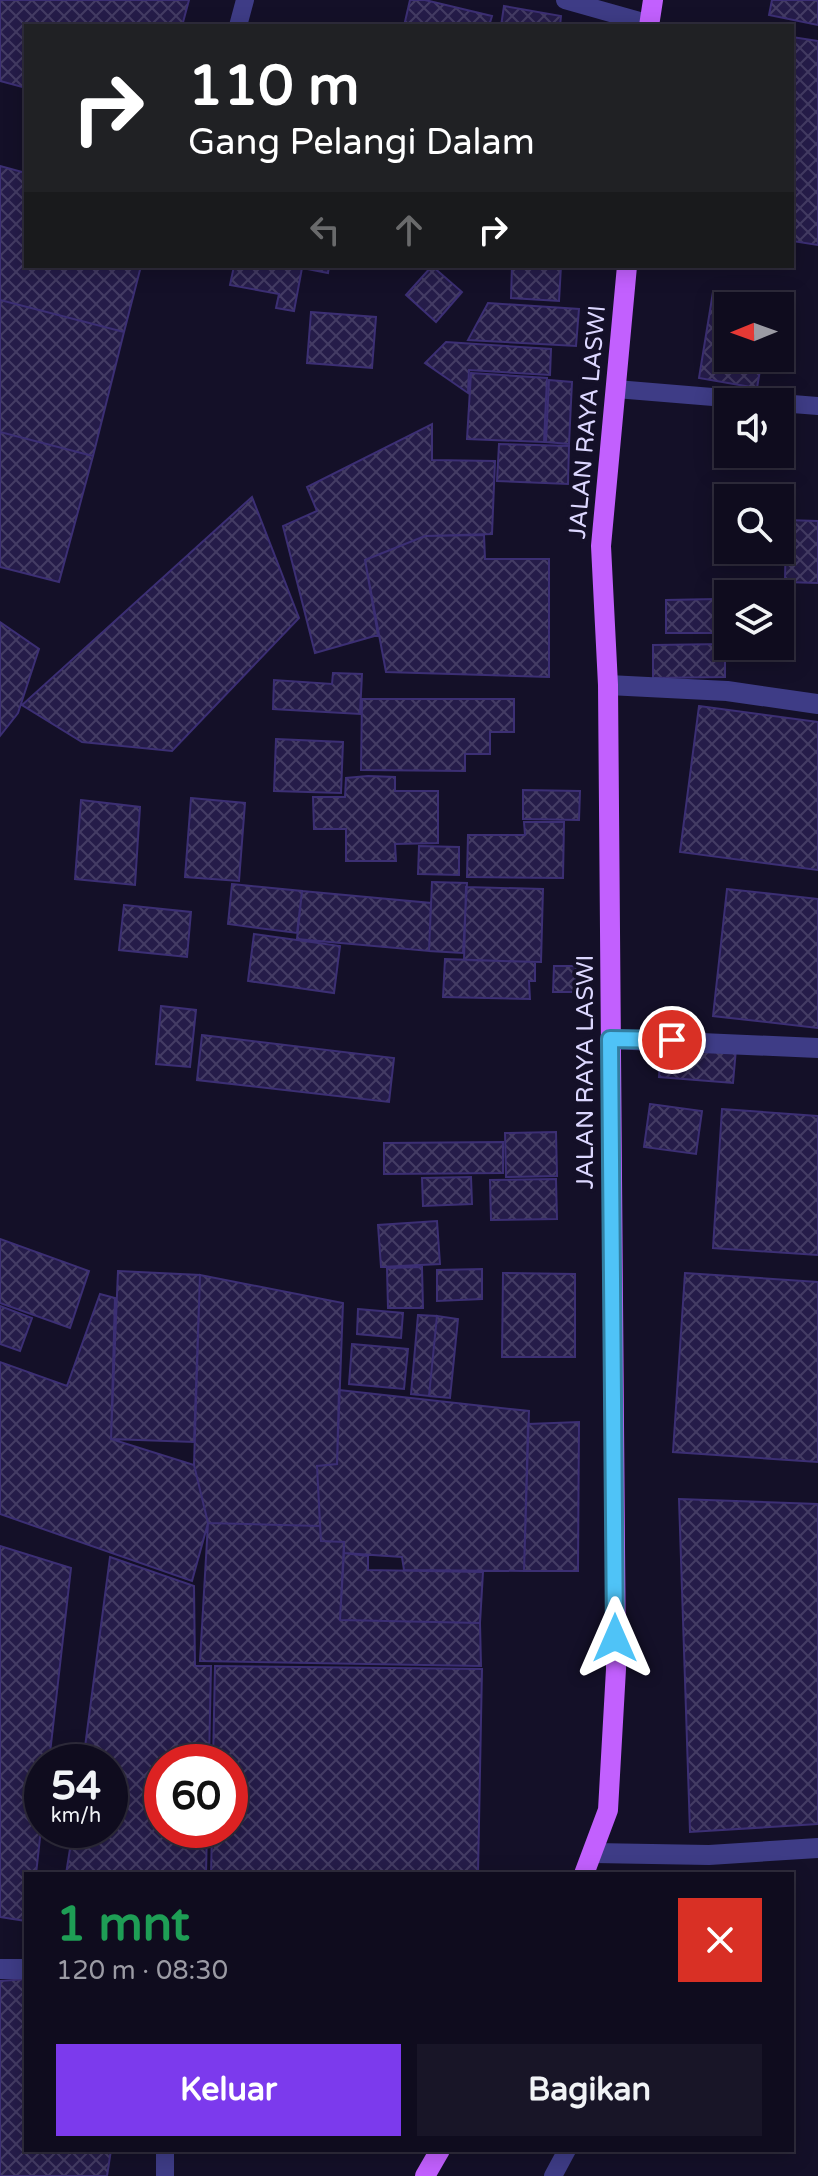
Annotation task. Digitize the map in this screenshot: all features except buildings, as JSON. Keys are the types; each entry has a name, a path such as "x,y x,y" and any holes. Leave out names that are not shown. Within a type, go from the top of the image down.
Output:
{"main road":[{"path":"650,24 653,0"},
{"name":"JALAN RAYA LASWI","path":"585,1872 608,1810 616,1669 608,685 601,546 627,268"},
{"path":"425,2176 439,2152"}],"street":[{"path":"608,685 727,691 818,704"},
{"path":"610,1039 765,1043 818,1048"},
{"path":"594,1853 709,1855 818,1848"},
{"path":"0,1969 24,1969"}],"lane":[{"path":"239,24 245,0"},
{"path":"565,0 647,24"},
{"path":"616,389 714,397"},
{"path":"794,404 818,406"},
{"path":"165,2152 165,2176"},
{"path":"553,2176 566,2152"}],"route":[{"path":"615,1638 610,1039 672,1040"}]}
